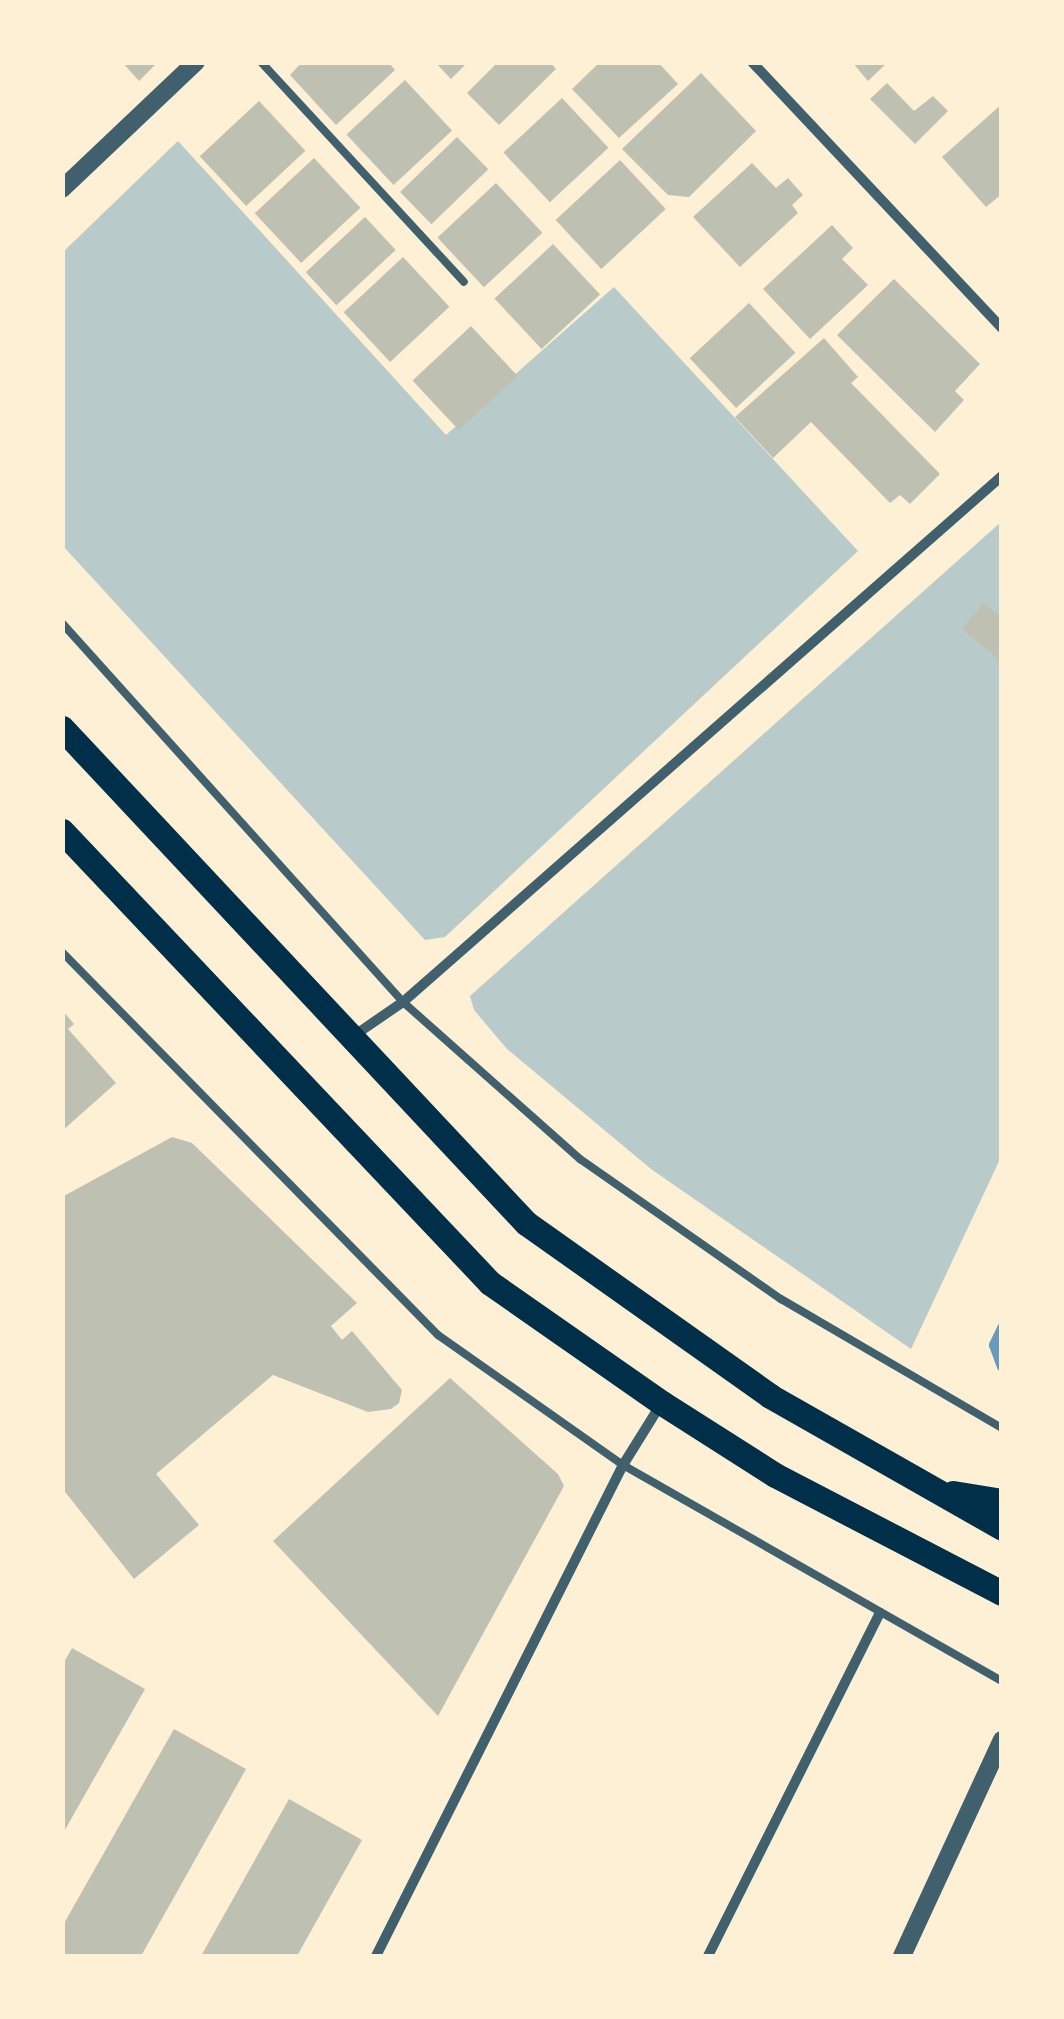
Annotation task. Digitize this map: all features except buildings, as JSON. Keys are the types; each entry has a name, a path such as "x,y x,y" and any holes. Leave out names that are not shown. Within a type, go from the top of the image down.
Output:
{"main road":[{"path":"62,728 526,1223 770,1396 929,1490 1002,1528"},
{"path":"62,831 490,1284 662,1403 776,1475 990,1589 1002,1603"},
{"path":"929,1490 1002,1501"}],"street":[{"path":"62,189 196,62"},
{"path":"752,62 1002,328"},
{"path":"350,1038 403,1002 1002,476"},
{"path":"376,1956 622,1465 662,1403"},
{"path":"708,1956 880,1613"},
{"path":"902,1956 1002,1740"}],"lane":[{"path":"261,62 464,282"},
{"path":"62,623 403,1002 580,1159 781,1299 1002,1428"},
{"path":"62,952 438,1334 622,1465 1002,1681"}],"shaded area":[{"path":"178,141 446,435 614,287 858,551 445,937 425,940 63,546 63,252"},
{"path":"1001,522 1001,1157 911,1349 651,1169 507,1049 474,1010 470,996"}],"waterway":[{"path":"1002,1328 994,1345 1002,1367"}]}
